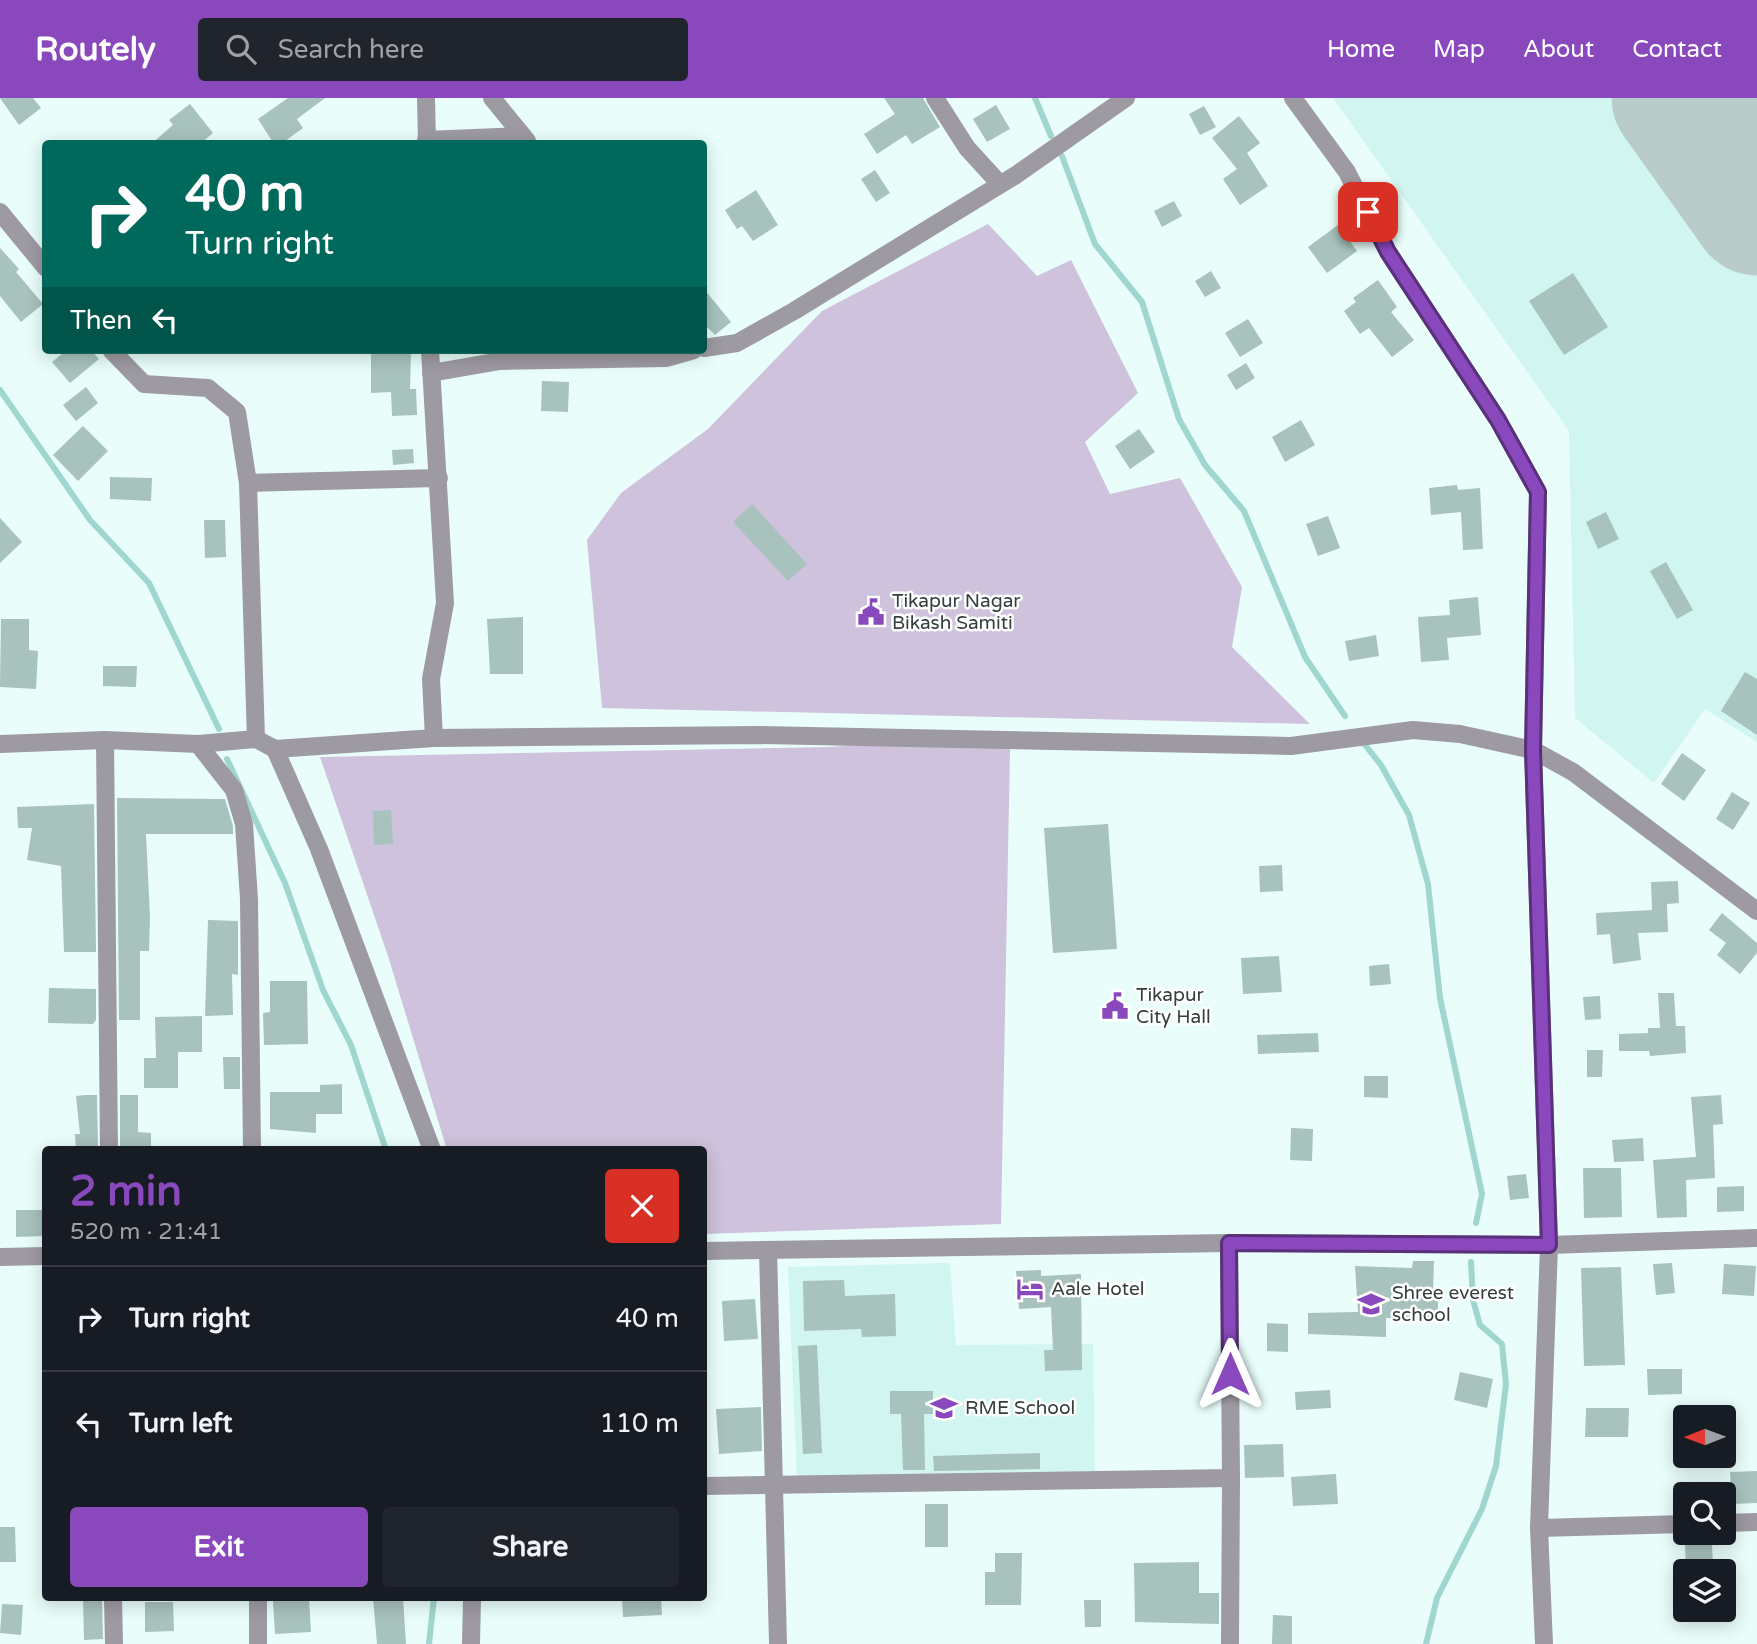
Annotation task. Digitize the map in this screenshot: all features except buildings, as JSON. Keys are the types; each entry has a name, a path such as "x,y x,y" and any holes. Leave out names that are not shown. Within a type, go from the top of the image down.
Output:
{"street":[{"path":"426,98 426,140"},
{"path":"492,98 526,140"},
{"path":"707,348 737,343 1016,175 1126,98"},
{"path":"1293,98 1347,172 1388,252 1484,397 1538,492 1533,750 1549,1245 1539,1528 1544,1644"},
{"path":"938,100 967,148 999,183"},
{"path":"0,212 42,263"},
{"path":"115,354 144,384 208,388 237,412 248,482 256,739"},
{"path":"430,354 445,603 431,679 434,738"},
{"path":"430,373 500,361 666,358 680,354"},
{"path":"248,482 439,478"},
{"path":"0,744 105,740 198,744 256,739 275,749 434,738 758,734 1291,746 1413,730 1460,734 1533,750 1573,772 1757,911"},
{"path":"105,740 109,1146"},
{"path":"198,744 234,790 244,824 250,899 252,1146"},
{"path":"275,749 320,849 431,1146"},
{"path":"707,1251 1229,1243 1549,1245 1757,1238"},
{"path":"1229,1243 1230,1644"},
{"path":"768,1250 778,1644"},
{"path":"0,1257 42,1256"},
{"path":"707,1486 1231,1478"},
{"path":"1736,1523 1757,1522"},
{"path":"1539,1528 1673,1524"},
{"path":"113,1601 114,1644"},
{"path":"258,1601 258,1644"},
{"path":"471,1601 471,1644"}],"shaded area":[{"path":"1333,98 1757,98 1757,742 1705,709 1654,783 1575,718 1569,431"},
{"path":"988,224 1037,276 1071,260 1138,393 1085,442 1110,494 1180,478 1242,587 1232,647 1310,724 602,708 587,540 621,493 708,429 822,311"},
{"path":"981,736 1005,739 1010,750 1001,1224 707,1234 707,1146 446,1146 388,956 320,757 830,747"},
{"name":"RME School","path":"950,1263 956,1345 1093,1344 1095,1471 797,1478 788,1267"}],"waterway":[{"path":"1035,98 1051,136"},
{"path":"1062,156 1095,244 1142,302 1179,419 1205,465 1244,511 1305,657 1345,716"},
{"path":"0,390 90,520 149,583 219,729"},
{"path":"1362,741 1381,765 1409,815 1428,884 1440,998 1482,1194 1476,1223"},
{"path":"227,759 285,883 323,990 351,1045 385,1146"},
{"path":"1426,1644 1437,1598 1482,1509 1496,1466 1506,1384 1502,1344 1480,1325 1473,1300 1471,1262"},
{"path":"429,1644 434,1601"}],"runway":[{"path":"1677,98 1757,210"}],"place":[{"name":"Tikapur Nagar Bikash Samiti","path":"871,612"},
{"name":"Tikapur City Hall","path":"1115,1006"},
{"name":"Aale Hotel","path":"1030,1289"},
{"name":"Shree everest school","path":"1371,1304"},
{"name":"RME School","path":"944,1408"}],"route":[{"path":"1230,1374 1229,1243 1549,1245 1533,750 1538,492 1498,420 1442,330 1388,252 1368,212"}]}
